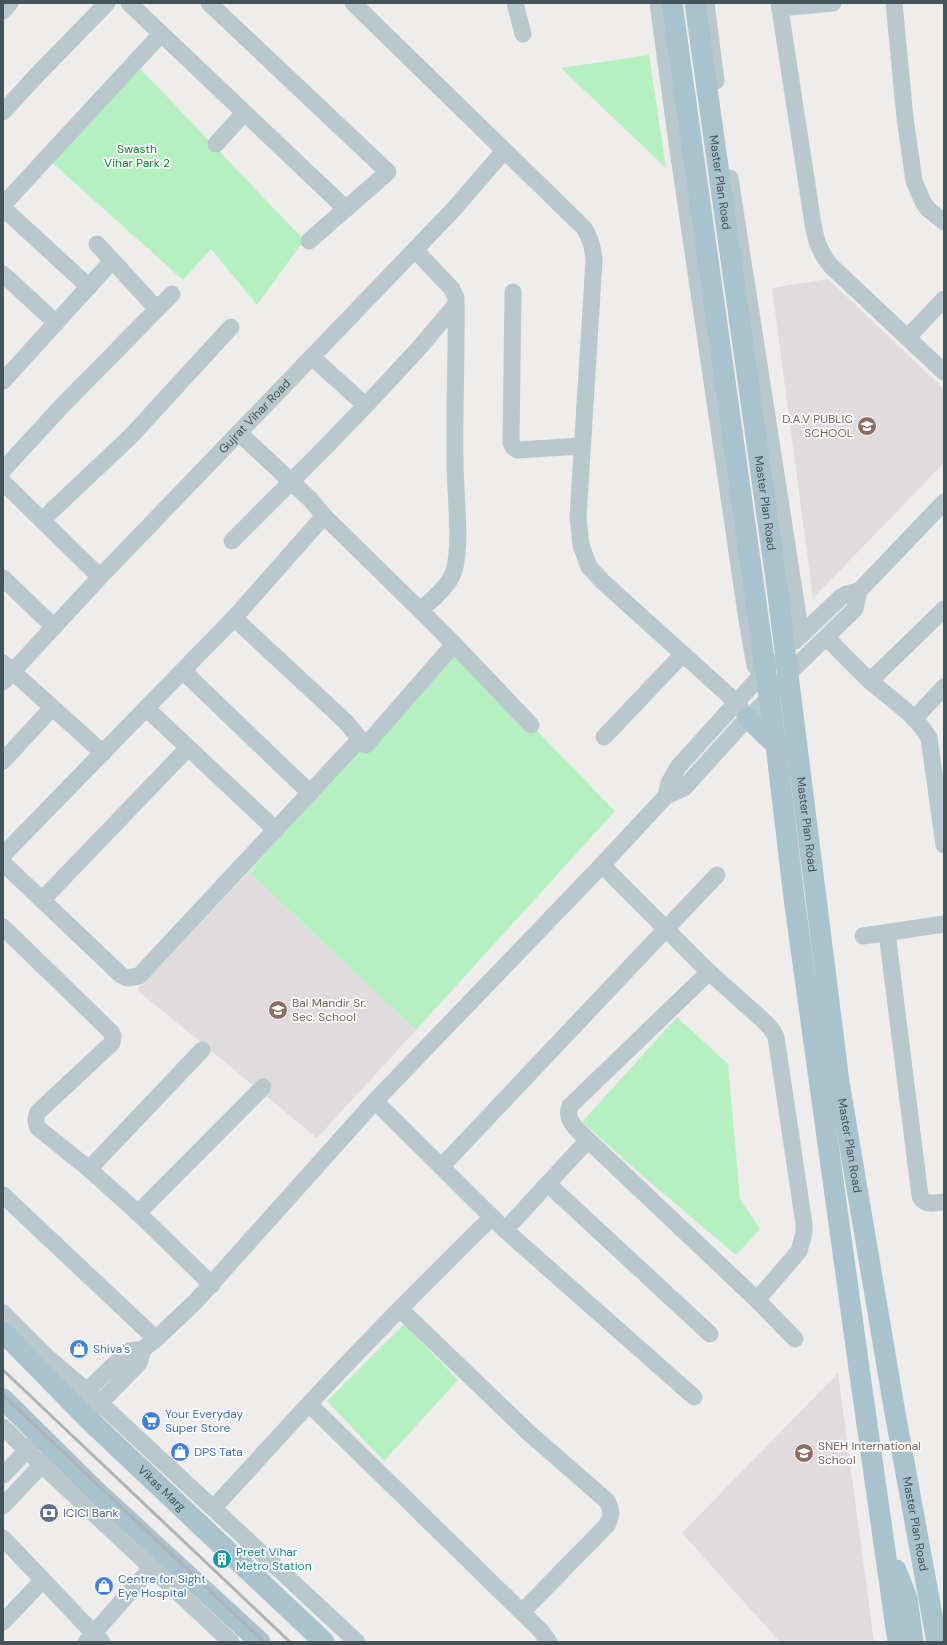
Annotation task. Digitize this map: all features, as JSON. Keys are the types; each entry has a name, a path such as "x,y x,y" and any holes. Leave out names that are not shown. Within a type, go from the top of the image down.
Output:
{"main road":[{"name":"Master Plan Road","path":"672,3 761,674 769,698 776,745 794,898 898,1642"},
{"name":"Master Plan Road","path":"695,3 777,587 839,1082 895,1413 936,1642"},
{"path":"742,710 776,745"},
{"name":"Vikas Marg","path":"3,1332 86,1404 324,1642"},
{"path":"3,1399 41,1451 260,1642"},
{"path":"883,1540 907,1598 913,1642"}],"street":[{"path":"3,10 10,3"},
{"path":"3,112 107,3"},
{"path":"129,3 346,209"},
{"path":"209,3 388,172 309,241"},
{"path":"353,3 584,228 590,237 594,249 578,517 581,545 589,567 602,581 683,654 742,710"},
{"path":"658,3 678,151 747,620 761,674"},
{"path":"706,3 726,157 801,635"},
{"path":"833,3 780,6 801,152 816,242 822,256 831,266 944,372"},
{"path":"894,3 905,118 914,181 923,202 928,209 944,222"},
{"path":"520,4 523,34"},
{"path":"89,287 3,207 161,34"},
{"path":"216,144 244,113"},
{"name":"Gujrat Vihar Road","path":"6,672 54,627 100,577 415,250 453,210 504,151"},
{"path":"97,244 157,309"},
{"path":"415,250 452,289 455,294 456,305 456,561 449,582 420,610"},
{"path":"3,381 112,261"},
{"path":"3,274 56,323"},
{"path":"513,292 511,443 517,450 582,446"},
{"path":"3,470 60,408 172,294"},
{"path":"908,337 944,299"},
{"path":"232,541 292,482 407,362 456,305"},
{"path":"42,520 131,436 231,327"},
{"path":"312,357 365,405"},
{"path":"240,433 311,500 324,516 455,645 531,725"},
{"path":"3,482 100,577"},
{"path":"742,710 769,698 788,676 855,609 859,591 944,502"},
{"path":"3,855 234,618 324,516"},
{"path":"3,578 54,627"},
{"path":"86,1404 128,1351 150,1344 212,1285 375,1101 602,865 666,796 684,788 742,710 761,674 840,597 859,591"},
{"path":"870,681 944,609"},
{"path":"234,618 346,722 366,745 448,651 455,645"},
{"path":"827,638 870,681 924,728 930,738 944,845"},
{"path":"604,737 683,654"},
{"path":"183,671 310,793"},
{"path":"6,672 52,708 103,753"},
{"path":"914,719 944,687"},
{"path":"3,761 52,708"},
{"path":"146,708 276,830"},
{"path":"3,863 121,975 127,978 134,978 139,976 360,739"},
{"path":"42,900 188,748"},
{"path":"602,865 709,972 772,1030 776,1037 804,1234 799,1252 757,1300"},
{"path":"442,1167 717,875"},
{"path":"863,936 944,924"},
{"path":"3,927 113,1036 112,1043 36,1116 35,1122 38,1128 89,1169 138,1213 212,1285"},
{"path":"887,933 920,1196 925,1202 944,1202"},
{"path":"709,972 570,1106 568,1111 570,1122 757,1300 795,1339"},
{"path":"89,1169 202,1050"},
{"path":"138,1213 263,1087"},
{"path":"375,1101 505,1230 694,1397"},
{"path":"505,1230 588,1140"},
{"path":"548,1184 710,1334"},
{"path":"3,1195 150,1344"},
{"path":"217,1504 309,1404 400,1309 492,1217"},
{"path":"400,1309 529,1433 607,1500 611,1508 611,1517 607,1525 522,1612"},
{"path":"3,1313 48,1357 86,1404 357,1642"},
{"path":"309,1404 522,1612 541,1631 549,1642"},
{"path":"3,1427 41,1451 152,1567 231,1642"},
{"path":"3,1475 41,1451"},
{"path":"3,1506 41,1451"},
{"path":"3,1538 43,1580 94,1639 152,1567"},
{"path":"3,1622 43,1580"}],"shaded area":[{"name":"D.A.V PUBLIC SCHOOL","path":"828,279 944,389 944,463 813,598 772,288"},
{"name":"Bal Mandir Sr. Sec. School","path":"249,872 416,1030 317,1138 137,990"},
{"name":"SNEH International School","path":"838,1373 874,1642 780,1642 682,1533"}],"green space":[{"path":"649,55 666,168 561,68"},
{"name":"Swasth Vihar Park 2","path":"129,57 304,240 257,305 211,249 183,280 48,159"},
{"path":"452,644 615,811 416,1030 249,872"},
{"path":"677,1017 728,1064 740,1199 760,1229 736,1255 582,1122"},
{"path":"404,1324 458,1380 384,1461 327,1401"}],"railway":[{"path":"3,1370 290,1642"},
{"path":"3,1395 264,1642"}],"place":[{"name":"D.A.V PUBLIC SCHOOL","path":"867,426"},
{"name":"Bal Mandir Sr. Sec. School","path":"278,1010"},
{"name":"Shiva's","path":"79,1349"},
{"name":"Your Everyday Super Store","path":"151,1421"},
{"name":"DPS Tata","path":"180,1452"},
{"name":"SNEH International School","path":"804,1453"},
{"name":"ICICI Bank","path":"49,1513"},
{"name":"Preet Vihar Metro Station","path":"222,1559"},
{"name":"Centre for Sight Eye Hospital","path":"104,1586"}]}
